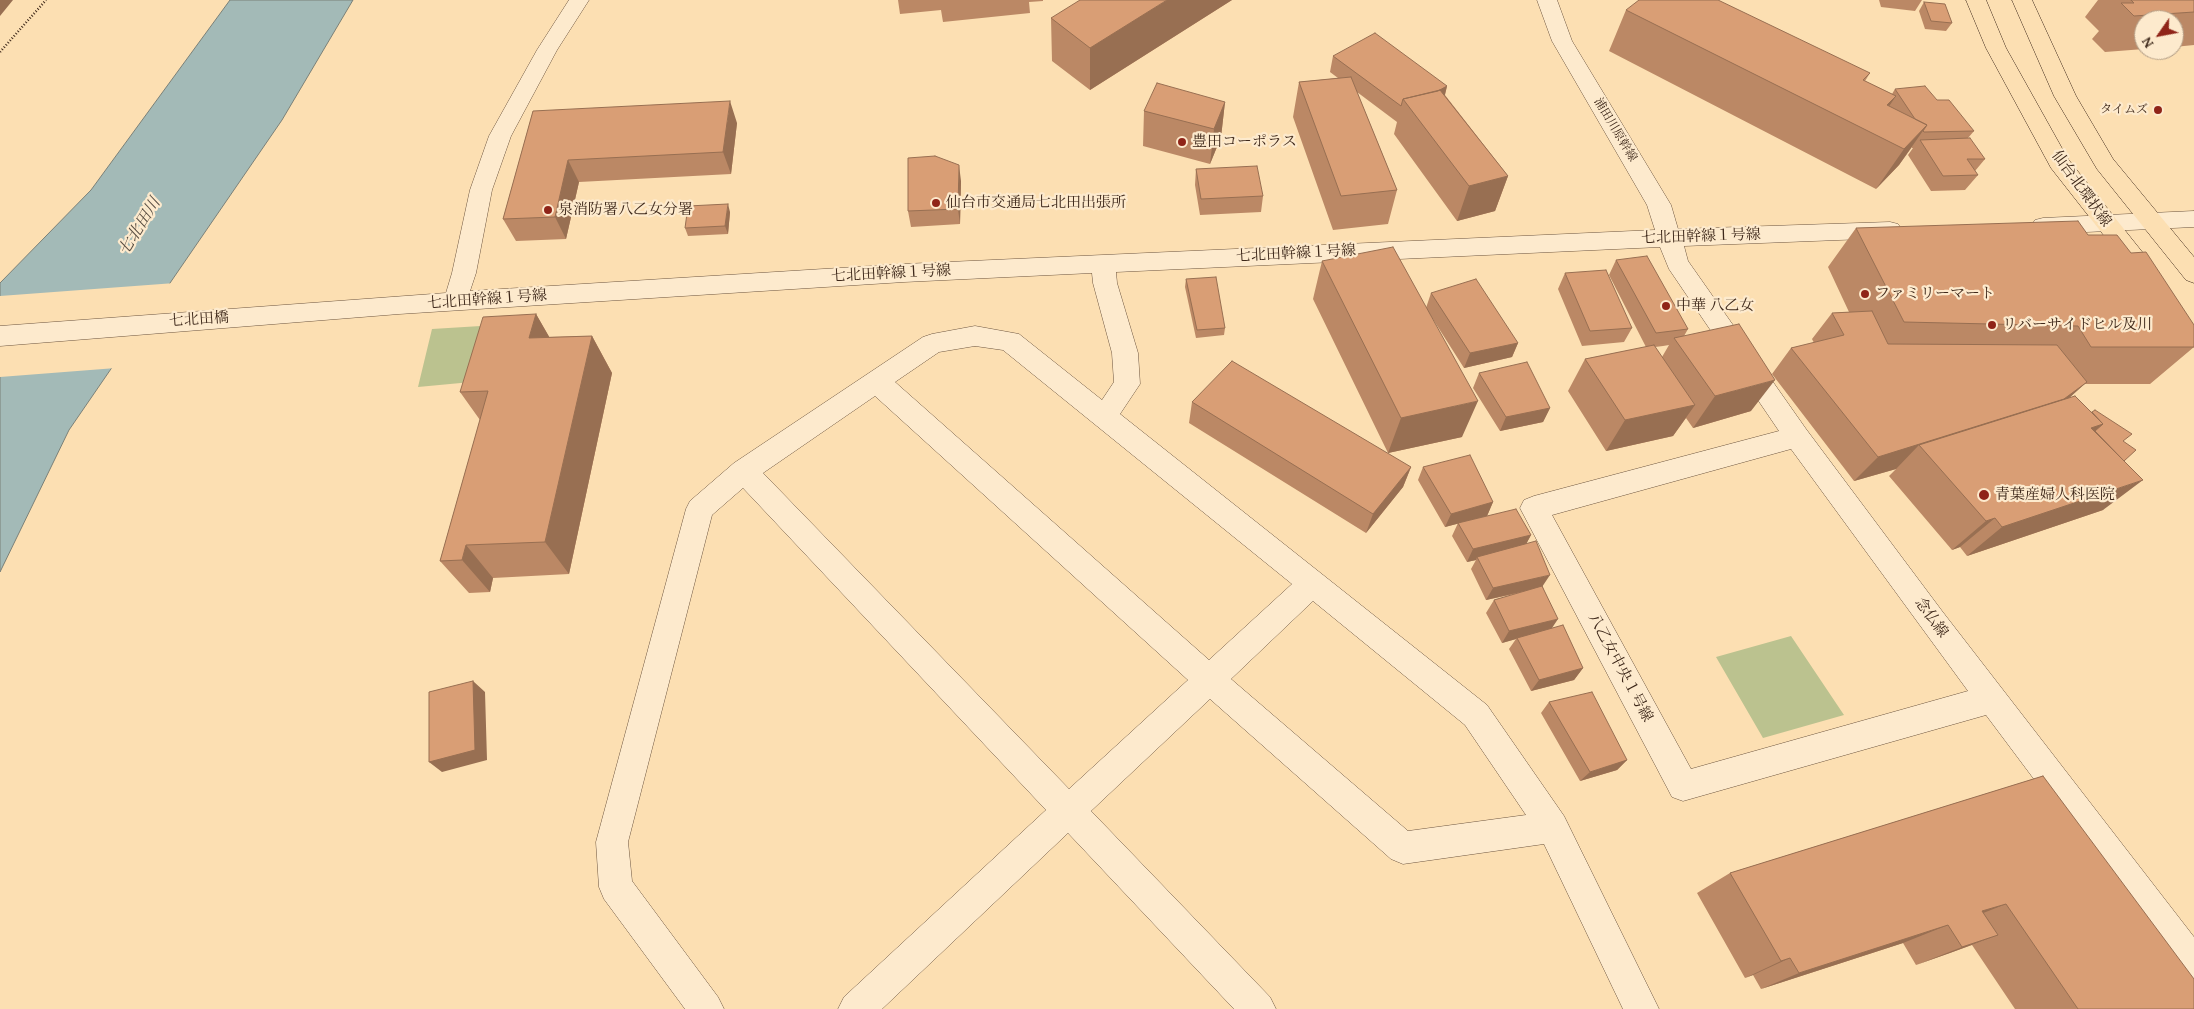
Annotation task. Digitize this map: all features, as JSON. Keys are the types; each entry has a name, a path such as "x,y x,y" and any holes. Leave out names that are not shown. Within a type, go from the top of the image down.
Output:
{"main road":[{"name":"仙台北環状線","path":"1976,0 1996,48 2059,163 2150,278"},
{"path":"2022,0 2065,96 2105,164 2194,274"}],"street":[{"path":"455,302 464,273 481,190 500,136 546,50 579,0"},
{"name":"浦田川原幹線","path":"1547,0 1562,41 1659,205 1674,250"},
{"path":"2017,227 2194,219"},
{"name":"七北田幹線１号線","path":"399,306 904,273 1103,263 1674,250 1908,230"},
{"name":"念仏線","path":"1674,250 1797,436 1991,698 2194,965"},
{"path":"1103,263 1106,283 1125,353 1127,384 1104,417"},
{"name":"七北田橋","path":"0,336 399,306"},
{"path":"706,1009 616,887 612,842 700,509 744,471 932,344 975,336 1010,341 1476,715 1553,827 1640,1009"},
{"path":"876,381 1210,679 1403,848 1553,827"},
{"name":"八乙女中央１号線","path":"1797,436 1534,508 1683,786 1991,698"},
{"path":"744,471 1258,1009"},
{"path":"856,1009 1312,584"}],"path":[{"path":"0,52 46,0"}],"green space":[{"path":"497,325 482,381 418,387 432,329"},
{"path":"1791,636 1844,715 1763,738 1716,657"}],"water":[{"name":"七北田川","path":"230,0 353,0 282,120 69,430 0,572 0,283 91,190"}],"pier":[{"path":"175,283 116,368 0,377 0,296"}],"building":[{"path":"1080,0 1167,0 1090,48 1051,18"},
{"path":"1639,0 1718,0 1870,73 1863,80 1896,96 1887,105 1927,125 1904,149 1626,10"},
{"path":"2131,0 2194,0 2194,12 2184,13 2184,10 2134,10 2134,16 2121,3 2134,3"},
{"path":"1924,2 1945,4 1952,23 1931,21"},
{"path":"1375,33 1447,86 1438,91 1403,99 1401,106 1333,56"},
{"path":"1351,77 1397,190 1341,196 1299,82"},
{"path":"1157,83 1225,102 1214,129 1144,111"},
{"path":"1925,86 1937,100 1949,100 1974,131 1924,132 1927,125 1915,119 1895,89"},
{"path":"1440,90 1508,176 1469,186 1403,99"},
{"path":"730,101 723,152 568,160 555,217 503,219 533,111"},
{"path":"1970,138 1985,159 1967,159 1978,175 1943,176 1920,140"},
{"name":"仙台市交通局七北田出張所","path":"935,156 959,165 958,209 908,211 908,158"},
{"path":"1257,166 1263,196 1201,199 1196,169"},
{"path":"728,204 725,226 685,228 688,206"},
{"path":"2078,221 2088,235 2117,235 2131,253 2146,252 2194,325 2194,347 2091,347 2078,326 1904,322 1856,228"},
{"path":"1393,247 1478,401 1401,418 1322,261"},
{"path":"1647,256 1688,329 1656,333 1616,260"},
{"path":"1606,270 1632,328 1590,331 1565,273"},
{"path":"1216,277 1225,328 1197,330 1186,279"},
{"path":"1476,279 1518,343 1470,353 1431,293"},
{"path":"1872,311 1888,344 2057,345 2087,382 2064,399 1878,457 1791,348 1844,335 1832,313"},
{"path":"536,314 529,338 592,336 545,542 466,545 462,560 440,561 488,391 460,392 483,317"},
{"path":"1739,324 1775,380 1715,396 1674,338"},
{"path":"1654,345 1695,405 1625,420 1585,359"},
{"path":"1232,361 1411,467 1373,514 1192,402"},
{"path":"1527,362 1550,408 1506,417 1479,373"},
{"path":"2075,396 2103,424 2091,428 2143,480 2002,527 1995,518 1986,521 1919,445"},
{"path":"2095,410 2132,434 2123,441 2136,450 2124,461 2095,431 2103,424 2092,412"},
{"path":"1470,455 1493,502 1451,514 1423,467"},
{"path":"1516,509 1531,535 1473,549 1458,523"},
{"path":"1536,541 1550,575 1493,588 1477,557"},
{"path":"1542,586 1558,619 1509,631 1494,600"},
{"path":"1563,625 1583,668 1539,680 1517,638"},
{"path":"473,681 475,750 429,762 429,692"},
{"path":"1592,692 1627,760 1590,772 1549,702"},
{"path":"2043,776 2194,979 2194,1009 2078,1009 2006,904 1982,911 1998,935 1962,947 1948,925 1799,973 1790,958 1781,961 1730,873"}],"place":[{"name":"タイムズ","path":"2158,110"},
{"name":"豊田コーポラス","path":"1182,142"},
{"name":"仙台市交通局七北田出張所","path":"936,203"},
{"name":"泉消防署八乙女分署","path":"548,210"},
{"name":"ファミリーマート","path":"1865,294"},
{"name":"中華 八乙女","path":"1666,306"},
{"name":"リバーサイドヒル及川","path":"1992,325"},
{"name":"青葉産婦人科医院","path":"1984,495"}]}
